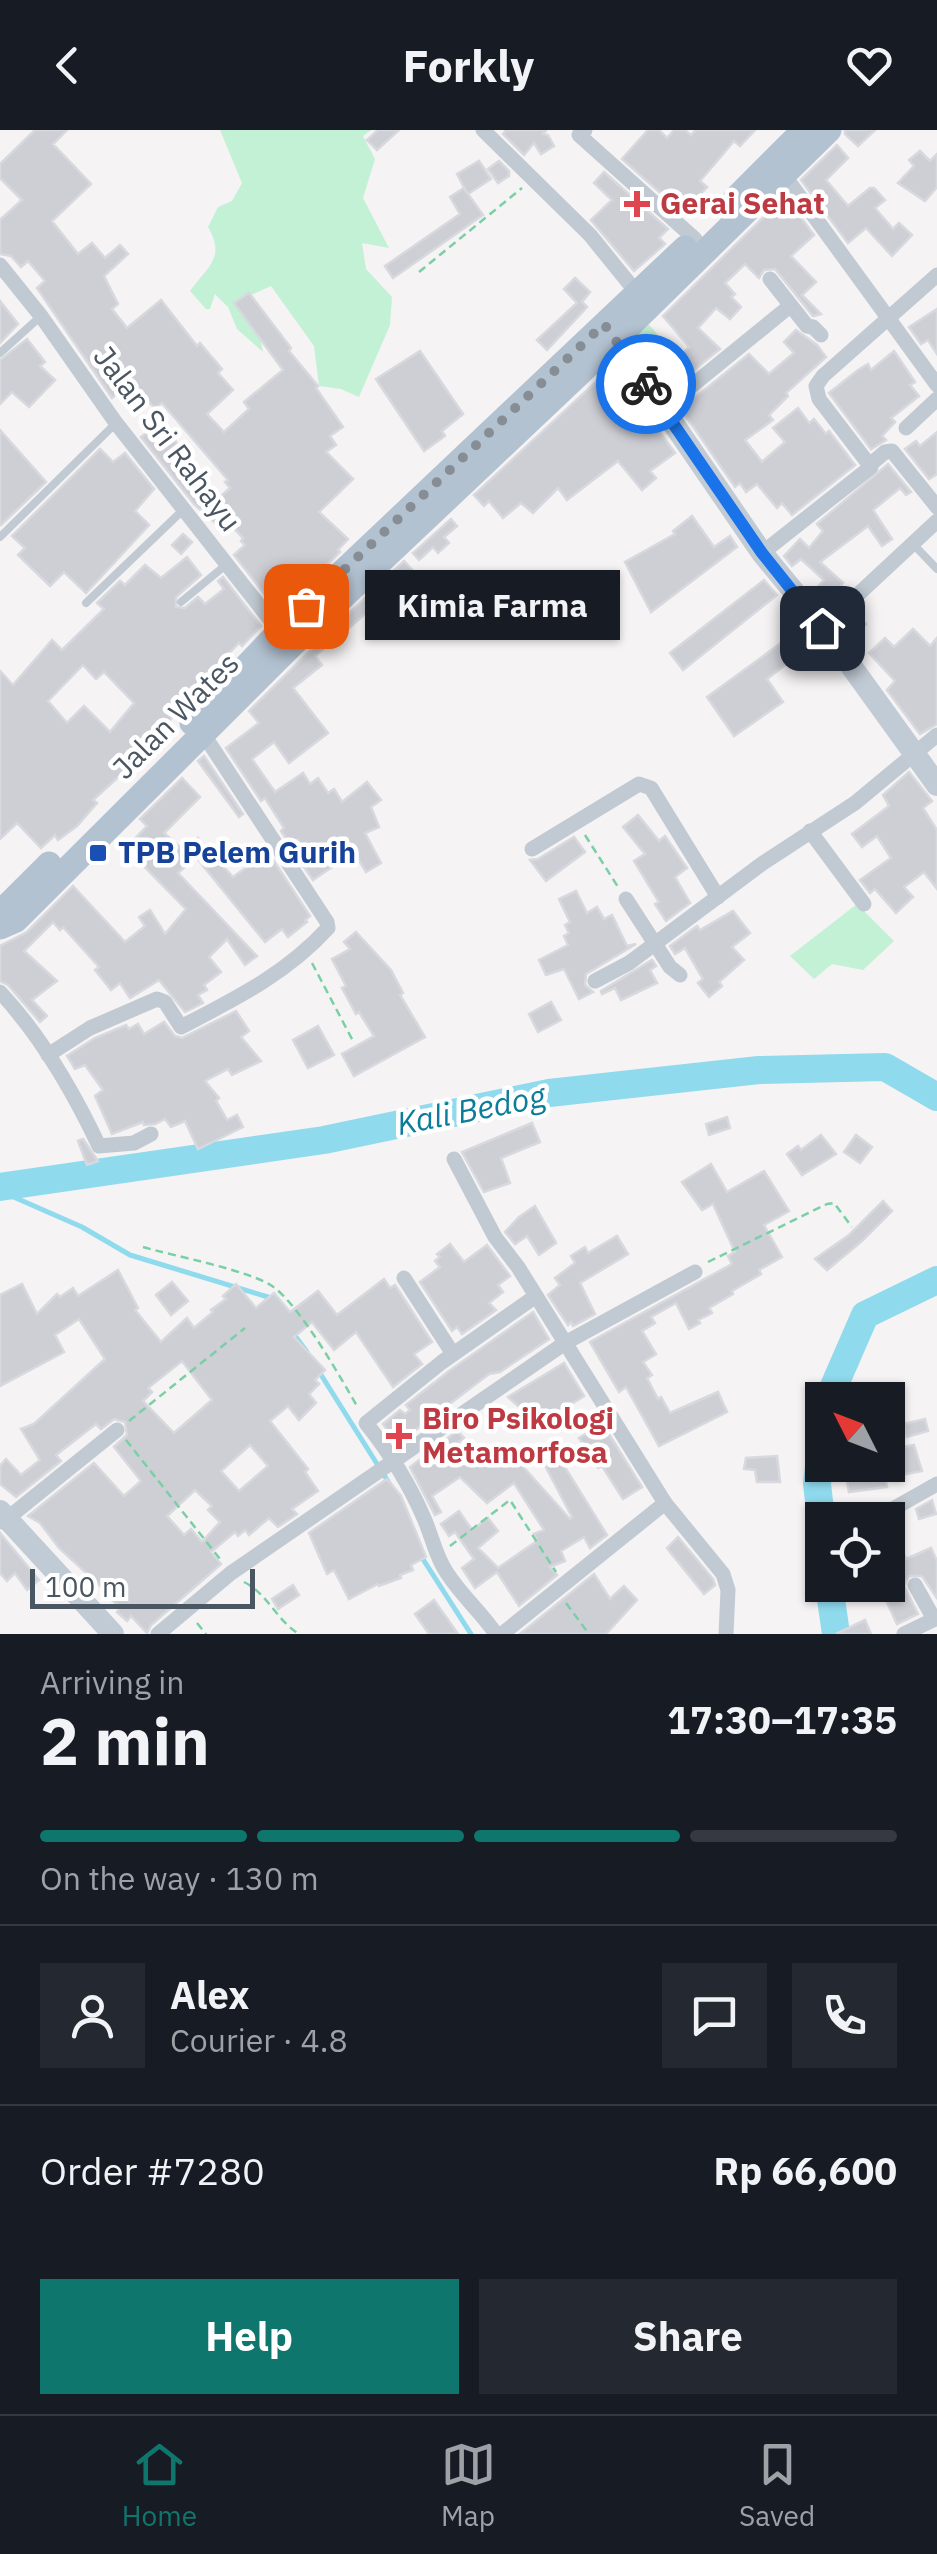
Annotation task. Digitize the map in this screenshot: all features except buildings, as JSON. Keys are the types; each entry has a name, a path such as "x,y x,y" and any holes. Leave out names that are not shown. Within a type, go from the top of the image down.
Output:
{"main road":[{"name":"Jalan Wates","path":"610,331 637,293 804,130"},
{"name":"Jalan Wates","path":"4,915 151,766 610,331 829,130"},
{"name":"Jalan Wates","path":"4,915 204,735 286,639"}],"street":[{"path":"483,130 590,235 637,293"},
{"path":"585,130 579,136 695,239"},
{"path":"784,175 937,385"},
{"name":"Jalan Sri Rahayu","path":"0,266 286,639"},
{"path":"872,464 819,399 816,386 937,274"},
{"path":"770,279 807,326 813,326 820,334"},
{"path":"662,410 790,306"},
{"path":"610,331 762,553 937,785"},
{"path":"906,428 937,400"},
{"path":"762,553 885,452 892,452 937,507"},
{"path":"822,628 937,521"},
{"path":"48,1055 90,1028 157,999 164,1002 182,1027 264,984 306,952 328,928 204,735"},
{"path":"595,981 629,963 855,802 937,735"},
{"path":"532,850 639,784 646,784 718,897"},
{"path":"810,831 864,904"},
{"path":"626,899 670,967 680,975"},
{"path":"0,992 24,1018 48,1055 82,1110 98,1146 134,1144 151,1134"},
{"path":"454,1159 496,1237 665,1503 723,1574 728,1590 726,1634"},
{"path":"158,1634 231,1573 565,1343 695,1272"},
{"path":"404,1278 452,1354"},
{"path":"536,1296 452,1354 366,1423 424,1518 447,1574 499,1634 665,1503"},
{"path":"113,1634 2,1518 118,1430"},
{"path":"902,1502 937,1484"},
{"path":"904,1634 936,1619 916,1585"}],"lane":[{"path":"0,353 40,316"},
{"path":"0,538 116,422"},
{"path":"86,603 185,508"},
{"path":"914,546 937,570"},
{"path":"180,602 227,564"}],"path":[{"path":"419,272 532,180"},
{"path":"576,821 626,899"},
{"path":"306,952 353,1041"},
{"path":"695,1272 710,1259 827,1204 838,1206 852,1227"},
{"path":"143,1247 252,1278 276,1289 330,1360 366,1423"},
{"path":"245,1328 118,1430 231,1573 262,1595 281,1620 300,1634"},
{"path":"903,1482 907,1499"},
{"path":"437,1556 510,1500 589,1634"}],"green space":[{"path":"220,130 371,130 363,136 375,159 363,198 389,248 362,243 366,269 392,297 390,325 359,397 319,386 314,346 271,286 251,295 263,352 237,329 228,307 215,294 210,309 206,309 190,291 215,254 208,227 218,207 232,201 242,183"},
{"path":"644,319 680,360 652,385 623,339"},
{"path":"857,904 894,941 863,970 832,964 814,979 790,956"}],"waterway":[{"name":"Kali Bedog","path":"0,1187 324,1140 549,1093 759,1070 885,1067 937,1097"},
{"path":"0,1191 82,1227 130,1255 268,1297 272,1303"},
{"name":"Kali Bedog","path":"836,1382 865,1315 937,1280"},
{"path":"293,1333 307,1352"},
{"path":"318,1370 389,1483"},
{"name":"Kali Bedog","path":"817,1482 819,1502"},
{"path":"419,1553 471,1634"},
{"name":"Kali Bedog","path":"831,1602 836,1634"}],"way so far":[{"path":"306,606 604,324 646,384"}],"place":[{"name":"Gerai Sehat","path":"637,204"},
{"name":"Kimia Farma","path":"306,606"},
{"name":"TPB Pelem Gurih","path":"98,853"},
{"name":"Biro Psikologi Metamorfosa","path":"399,1436"}],"route":[{"path":"646,384 762,553 822,628"}]}
